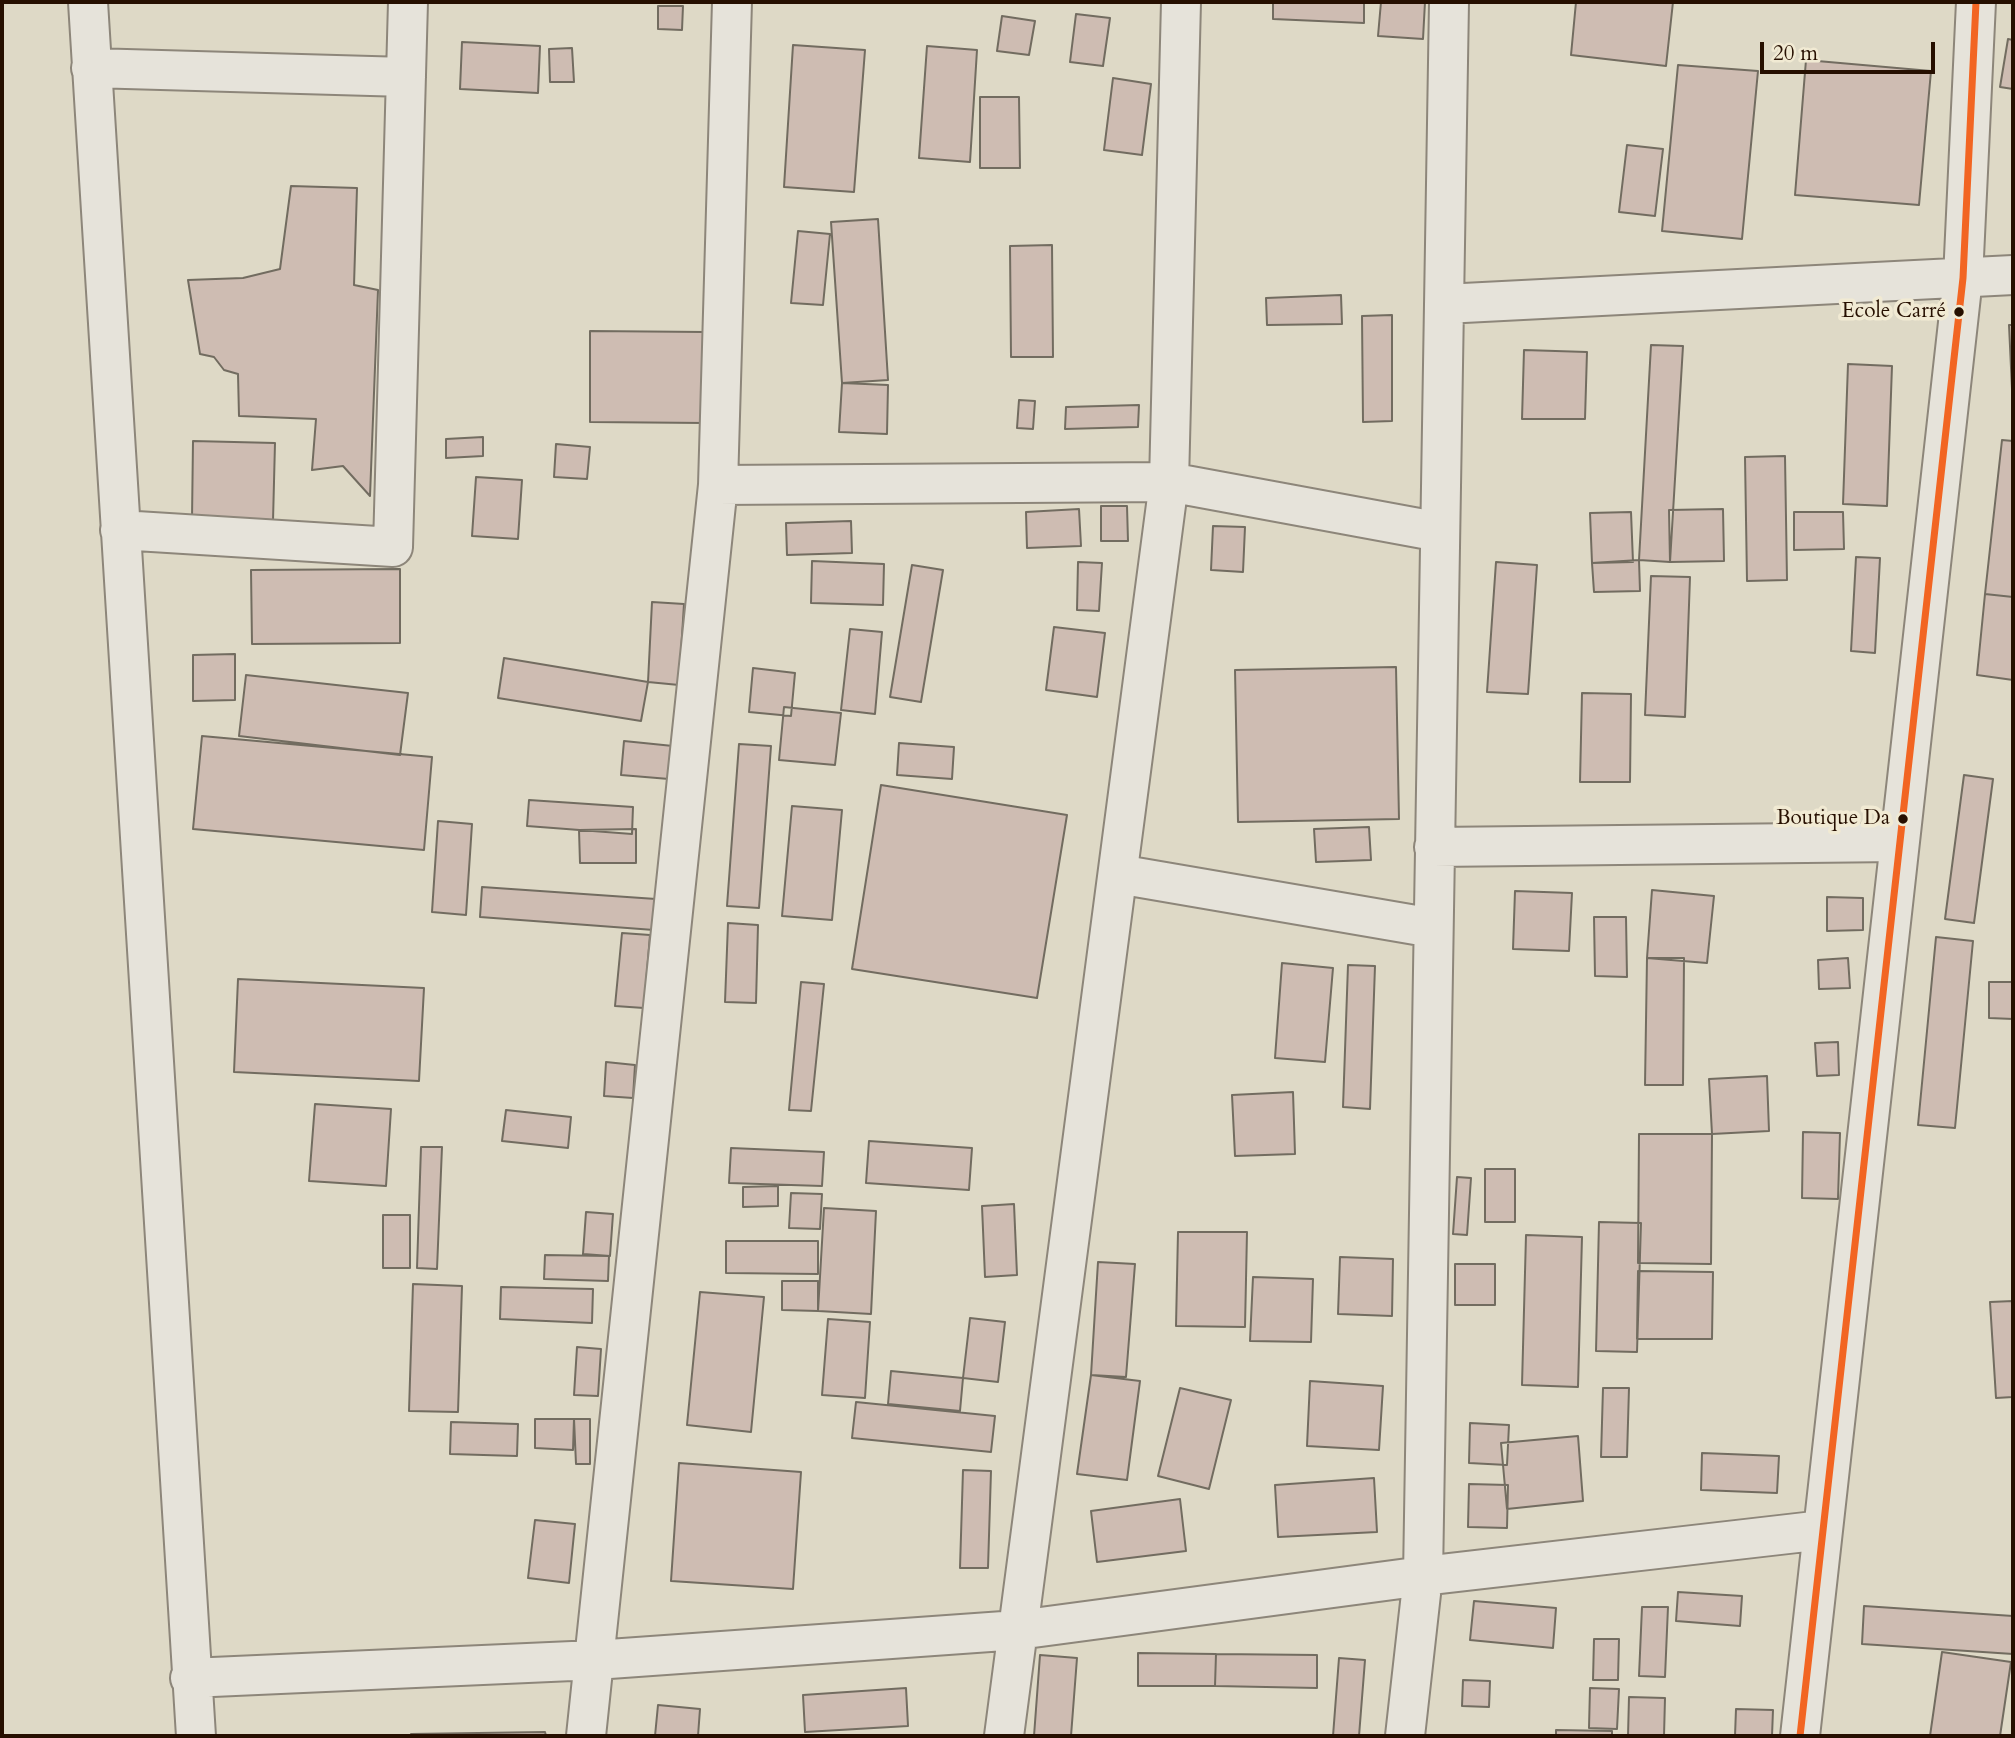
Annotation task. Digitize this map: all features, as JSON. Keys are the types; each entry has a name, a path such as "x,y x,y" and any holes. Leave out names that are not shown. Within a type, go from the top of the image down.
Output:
{"street":[{"path":"88,2 190,1678 196,1736"},
{"path":"120,530 393,547 408,2"},
{"path":"586,1736 718,485 732,2"},
{"path":"1004,1736 1170,482 1181,2"},
{"path":"1405,1736 1423,1576 1449,2"},
{"path":"1800,1736 1963,278 1976,2"},
{"path":"91,68 406,77"},
{"path":"1444,304 2013,275"},
{"path":"718,485 1170,482 1440,532"},
{"path":"1434,847 1898,842"},
{"path":"1118,874 1433,928"},
{"path":"190,1678 595,1660 1018,1630 1423,1576 1823,1530"}],"building":[{"path":"1273,2 1364,2 1364,23 1273,19"},
{"path":"1381,2 1425,2 1423,39 1378,36"},
{"path":"1576,2 1673,2 1666,66 1571,55"},
{"path":"658,6 683,6 682,30 658,29"},
{"path":"1076,14 1110,18 1103,66 1070,62"},
{"path":"1002,16 1035,21 1029,55 997,51"},
{"path":"2008,39 2013,40 2013,89 2000,87"},
{"path":"462,42 540,46 538,93 460,89"},
{"path":"793,45 865,50 854,192 784,187"},
{"path":"927,46 977,50 970,162 919,158"},
{"path":"572,48 574,82 550,82 549,49"},
{"path":"1806,60 1931,71 1919,205 1795,195"},
{"path":"1678,65 1758,71 1742,239 1662,231"},
{"path":"1113,78 1151,84 1142,155 1104,150"},
{"path":"980,97 1019,97 1020,168 980,168"},
{"path":"1627,145 1663,149 1655,216 1619,212"},
{"path":"291,186 357,188 354,285 378,290 370,496 343,466 312,470 316,419 239,416 238,374 224,370 214,357 200,354 188,280 243,278 280,269"},
{"path":"878,219 888,380 842,383 831,222"},
{"path":"798,231 830,234 823,305 791,303"},
{"path":"1052,245 1053,357 1011,357 1010,246"},
{"path":"1341,295 1342,324 1267,325 1266,298"},
{"path":"1392,315 1392,421 1363,422 1362,316"},
{"path":"2009,325 2013,325 2013,389 2012,389"},
{"path":"590,331 705,332 705,423 590,422"},
{"path":"1651,345 1683,346 1670,562 1639,560"},
{"path":"1524,350 1587,352 1585,419 1522,419"},
{"path":"1848,364 1892,366 1887,506 1843,504"},
{"path":"842,383 888,385 887,434 839,432"},
{"path":"1019,400 1035,401 1033,429 1017,428"},
{"path":"1139,405 1138,427 1065,429 1066,407"},
{"path":"483,437 483,456 446,458 446,439"},
{"path":"2002,440 2013,441 2013,597 1985,594"},
{"path":"193,441 275,443 273,521 192,519"},
{"path":"556,444 590,447 587,479 554,477"},
{"path":"1785,456 1787,580 1747,581 1745,457"},
{"path":"476,477 522,480 518,539 472,536"},
{"path":"1101,506 1127,506 1128,541 1101,541"},
{"path":"1079,509 1081,546 1027,548 1026,512"},
{"path":"1723,509 1724,561 1670,562 1669,510"},
{"path":"1631,512 1633,562 1592,563 1590,513"},
{"path":"1794,512 1843,512 1844,549 1794,550"},
{"path":"851,521 852,553 787,555 786,523"},
{"path":"1213,526 1245,527 1243,572 1211,570"},
{"path":"1856,557 1880,558 1875,653 1851,651"},
{"path":"1639,560 1640,591 1594,592 1592,563"},
{"path":"812,561 884,564 883,605 811,603"},
{"path":"1078,562 1102,563 1099,611 1077,610"},
{"path":"1496,562 1537,565 1528,694 1487,692"},
{"path":"912,565 943,570 921,702 890,697"},
{"path":"400,569 400,643 252,644 251,570"},
{"path":"1651,576 1690,577 1685,717 1645,715"},
{"path":"1985,594 2013,597 2013,680 1977,675"},
{"path":"652,602 684,604 679,685 648,682"},
{"path":"1054,627 1105,633 1097,697 1046,690"},
{"path":"850,629 882,632 875,714 841,710"},
{"path":"235,654 235,700 193,701 193,655"},
{"path":"504,658 648,682 641,721 498,698"},
{"path":"1396,667 1399,819 1238,822 1235,670"},
{"path":"753,668 795,673 791,716 749,712"},
{"path":"246,675 408,693 400,755 239,736"},
{"path":"1582,693 1631,694 1630,782 1580,782"},
{"path":"784,707 841,713 835,765 779,760"},
{"path":"202,736 432,757 424,850 193,829"},
{"path":"624,741 673,746 669,779 621,775"},
{"path":"899,743 954,747 952,779 897,775"},
{"path":"739,744 771,746 759,908 727,906"},
{"path":"1964,775 1993,779 1974,923 1945,919"},
{"path":"881,785 1067,815 1037,998 852,969"},
{"path":"529,800 633,807 632,834 527,826"},
{"path":"792,806 842,810 832,920 782,916"},
{"path":"438,821 472,824 466,915 432,912"},
{"path":"1369,827 1371,860 1316,862 1314,829"},
{"path":"636,829 636,863 580,863 579,830"},
{"path":"482,887 656,899 654,930 480,917"},
{"path":"1652,890 1714,896 1707,963 1647,958"},
{"path":"1515,891 1572,893 1569,951 1513,949"},
{"path":"1827,897 1863,898 1863,930 1827,931"},
{"path":"1594,917 1626,917 1627,977 1595,976"},
{"path":"728,923 758,925 756,1003 725,1002"},
{"path":"622,933 650,935 644,1008 615,1006"},
{"path":"1936,937 1973,941 1955,1128 1918,1125"},
{"path":"1647,958 1684,958 1683,1085 1645,1085"},
{"path":"1848,958 1850,988 1819,989 1818,960"},
{"path":"1282,963 1333,968 1325,1062 1275,1058"},
{"path":"1348,965 1375,966 1370,1109 1343,1107"},
{"path":"238,979 424,988 419,1081 234,1072"},
{"path":"801,982 824,984 811,1111 789,1110"},
{"path":"1989,982 2013,982 2013,1019 1989,1018"},
{"path":"1838,1042 1839,1075 1817,1076 1815,1043"},
{"path":"606,1062 635,1065 633,1098 604,1096"},
{"path":"1767,1076 1769,1131 1712,1134 1709,1079"},
{"path":"1293,1092 1295,1154 1235,1156 1232,1095"},
{"path":"315,1104 391,1109 386,1186 309,1181"},
{"path":"506,1110 571,1117 568,1148 502,1141"},
{"path":"1803,1132 1840,1133 1838,1199 1802,1198"},
{"path":"1639,1134 1712,1134 1711,1264 1638,1263"},
{"path":"869,1141 972,1148 969,1190 866,1183"},
{"path":"421,1147 442,1147 437,1269 417,1268"},
{"path":"731,1148 824,1152 822,1186 729,1183"},
{"path":"1485,1169 1515,1169 1515,1222 1485,1222"},
{"path":"1457,1177 1471,1178 1467,1235 1453,1234"},
{"path":"778,1186 778,1206 743,1207 743,1187"},
{"path":"791,1193 822,1194 820,1229 789,1228"},
{"path":"1014,1204 1017,1275 985,1277 982,1206"},
{"path":"824,1208 876,1211 871,1314 818,1311"},
{"path":"586,1212 613,1214 610,1256 583,1254"},
{"path":"383,1215 410,1215 410,1268 383,1268"},
{"path":"1599,1222 1641,1223 1637,1352 1596,1351"},
{"path":"1178,1232 1247,1232 1245,1327 1176,1326"},
{"path":"1526,1235 1582,1237 1578,1387 1522,1385"},
{"path":"726,1241 818,1241 818,1274 726,1273"},
{"path":"545,1255 609,1256 608,1281 544,1279"},
{"path":"1340,1257 1393,1259 1392,1316 1338,1314"},
{"path":"1098,1262 1135,1264 1126,1377 1091,1375"},
{"path":"1455,1264 1495,1264 1495,1305 1455,1305"},
{"path":"1638,1271 1713,1272 1712,1339 1637,1339"},
{"path":"1253,1277 1313,1279 1311,1342 1250,1341"},
{"path":"782,1281 818,1281 818,1311 782,1310"},
{"path":"413,1284 462,1286 458,1412 409,1411"},
{"path":"501,1287 593,1289 592,1323 500,1319"},
{"path":"700,1292 764,1297 751,1432 687,1425"},
{"path":"2013,1301 2013,1397 1996,1398 1990,1302"},
{"path":"970,1318 1005,1322 998,1382 963,1378"},
{"path":"828,1319 870,1322 865,1398 822,1395"},
{"path":"577,1347 601,1349 598,1396 574,1395"},
{"path":"891,1371 963,1378 960,1411 888,1404"},
{"path":"1091,1375 1140,1381 1127,1480 1077,1474"},
{"path":"1310,1381 1383,1386 1379,1450 1307,1446"},
{"path":"1180,1388 1231,1400 1209,1489 1158,1476"},
{"path":"1603,1388 1629,1388 1627,1457 1601,1457"},
{"path":"856,1402 995,1416 991,1452 852,1438"},
{"path":"535,1419 574,1419 573,1450 535,1448"},
{"path":"574,1419 590,1419 590,1464 576,1464"},
{"path":"451,1422 518,1424 517,1456 450,1454"},
{"path":"1470,1423 1509,1425 1507,1465 1469,1463"},
{"path":"1578,1436 1583,1501 1507,1509 1501,1443"},
{"path":"1702,1453 1779,1456 1777,1493 1701,1490"},
{"path":"679,1463 801,1472 793,1589 671,1581"},
{"path":"963,1470 991,1471 988,1568 960,1568"},
{"path":"1374,1478 1377,1532 1278,1537 1275,1485"},
{"path":"1469,1484 1508,1485 1507,1528 1468,1527"},
{"path":"1180,1499 1186,1551 1097,1562 1091,1511"},
{"path":"535,1520 575,1524 569,1583 528,1578"},
{"path":"1678,1592 1742,1596 1740,1626 1676,1621"},
{"path":"1474,1601 1556,1608 1553,1648 1470,1640"},
{"path":"1864,1606 2013,1616 2013,1654 1862,1644"},
{"path":"1642,1607 1668,1607 1665,1677 1639,1676"},
{"path":"1594,1639 1619,1639 1618,1680 1593,1680"},
{"path":"1942,1652 2011,1662 2000,1736 1930,1736"},
{"path":"1138,1653 1216,1654 1215,1686 1138,1686"},
{"path":"1216,1654 1317,1655 1317,1688 1215,1686"},
{"path":"1040,1655 1077,1658 1071,1736 1034,1736"},
{"path":"1339,1658 1365,1660 1359,1736 1333,1736"},
{"path":"1463,1680 1490,1681 1489,1707 1462,1706"},
{"path":"906,1688 908,1726 805,1732 803,1695"},
{"path":"1590,1688 1619,1689 1617,1729 1589,1728"},
{"path":"1629,1697 1665,1698 1664,1736 1628,1736"},
{"path":"658,1705 700,1709 698,1736 655,1736"},
{"path":"1736,1709 1773,1710 1772,1736 1735,1736"},
{"path":"1556,1730 1612,1731 1612,1736 1556,1736"},
{"path":"545,1732 546,1736 411,1736 411,1734"}],"transit line":[{"path":"1800,1736 1963,278 1976,2"}],"place":[{"name":"Ecole Carré","path":"1959,312"},
{"name":"Boutique Da","path":"1903,819"}]}
